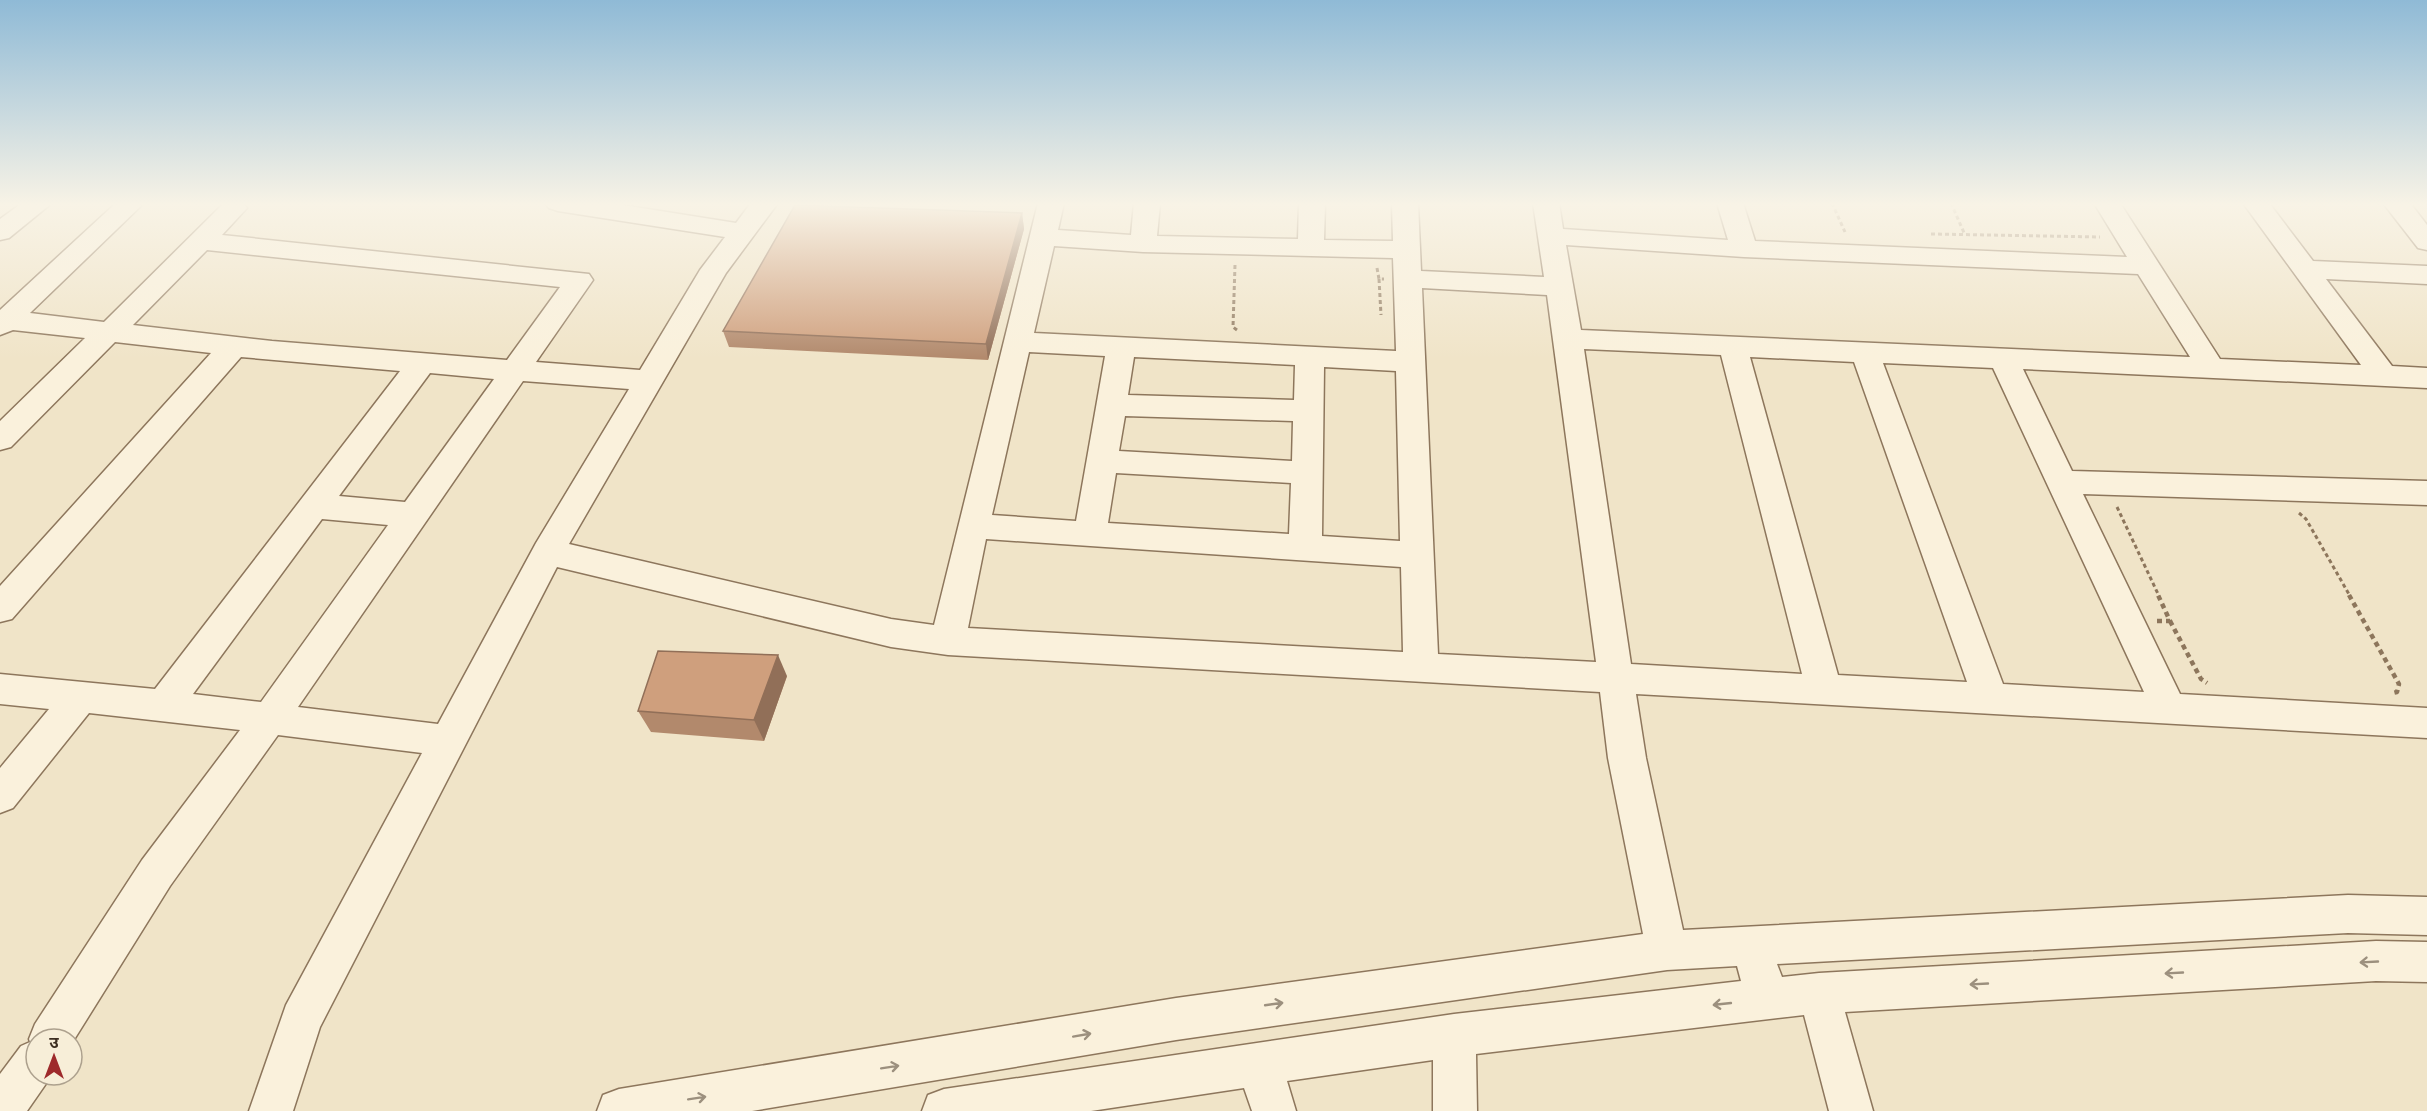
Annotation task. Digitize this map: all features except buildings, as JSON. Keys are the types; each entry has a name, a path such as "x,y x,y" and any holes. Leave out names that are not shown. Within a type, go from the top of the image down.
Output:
{"street":[{"path":"2,321 74,255"},
{"path":"0,439 187,255"},
{"path":"58,1027 156,873 269,719 579,280 335,255"},
{"path":"271,1111 301,1020 548,552 714,270 726,255"},
{"path":"948,640 1038,255"},
{"path":"1338,255 1398,270 1560,287"},
{"path":"1400,255 1398,270 1412,362 1421,667"},
{"path":"1555,255 1628,758 1667,950"},
{"path":"1882,255 2146,266"},
{"path":"2139,255 2212,369"},
{"path":"2294,255 2384,376"},
{"path":"2304,268 2427,275"},
{"path":"2,321 111,330 234,346 648,381"},
{"path":"1568,339 2427,378"},
{"path":"1017,342 1412,362"},
{"path":"0,609 234,346"},
{"path":"1733,346 1824,688"},
{"path":"1090,533 1121,347"},
{"path":"1865,353 1990,698"},
{"path":"1305,548 1310,356"},
{"path":"2003,359 2169,708"},
{"path":"164,705 422,363"},
{"path":"1111,405 1309,411"},
{"path":"1102,461 1307,473"},
{"path":"2062,482 2427,493"},
{"path":"314,506 412,515"},
{"path":"973,526 1418,555"},
{"path":"548,552 891,633 948,640 2427,723"},
{"path":"0,689 164,705 448,741"},
{"path":"0,796 80,697"},
{"path":"619,1111 1176,1019 1667,950 2348,914 2427,916"},
{"path":"1751,946 1768,999"},
{"path":"944,1111 1454,1035 1818,993 2376,961 2427,962"},
{"path":"1818,993 1851,1111"},
{"path":"1454,1035 1455,1111"},
{"path":"1256,1065 1270,1093 1274,1111"},
{"path":"0,1111 24,1078"}],"path":[{"path":"1235,259 1233,327 1245,332"},
{"path":"1375,265 1378,269 1398,270 1381,323"},
{"path":"2124,500 2117,504 2117,511 2201,679 2211,686"},
{"path":"2296,510 2306,519 2399,684 2397,692 2388,694"},
{"path":"2127,620 2170,621"}]}
